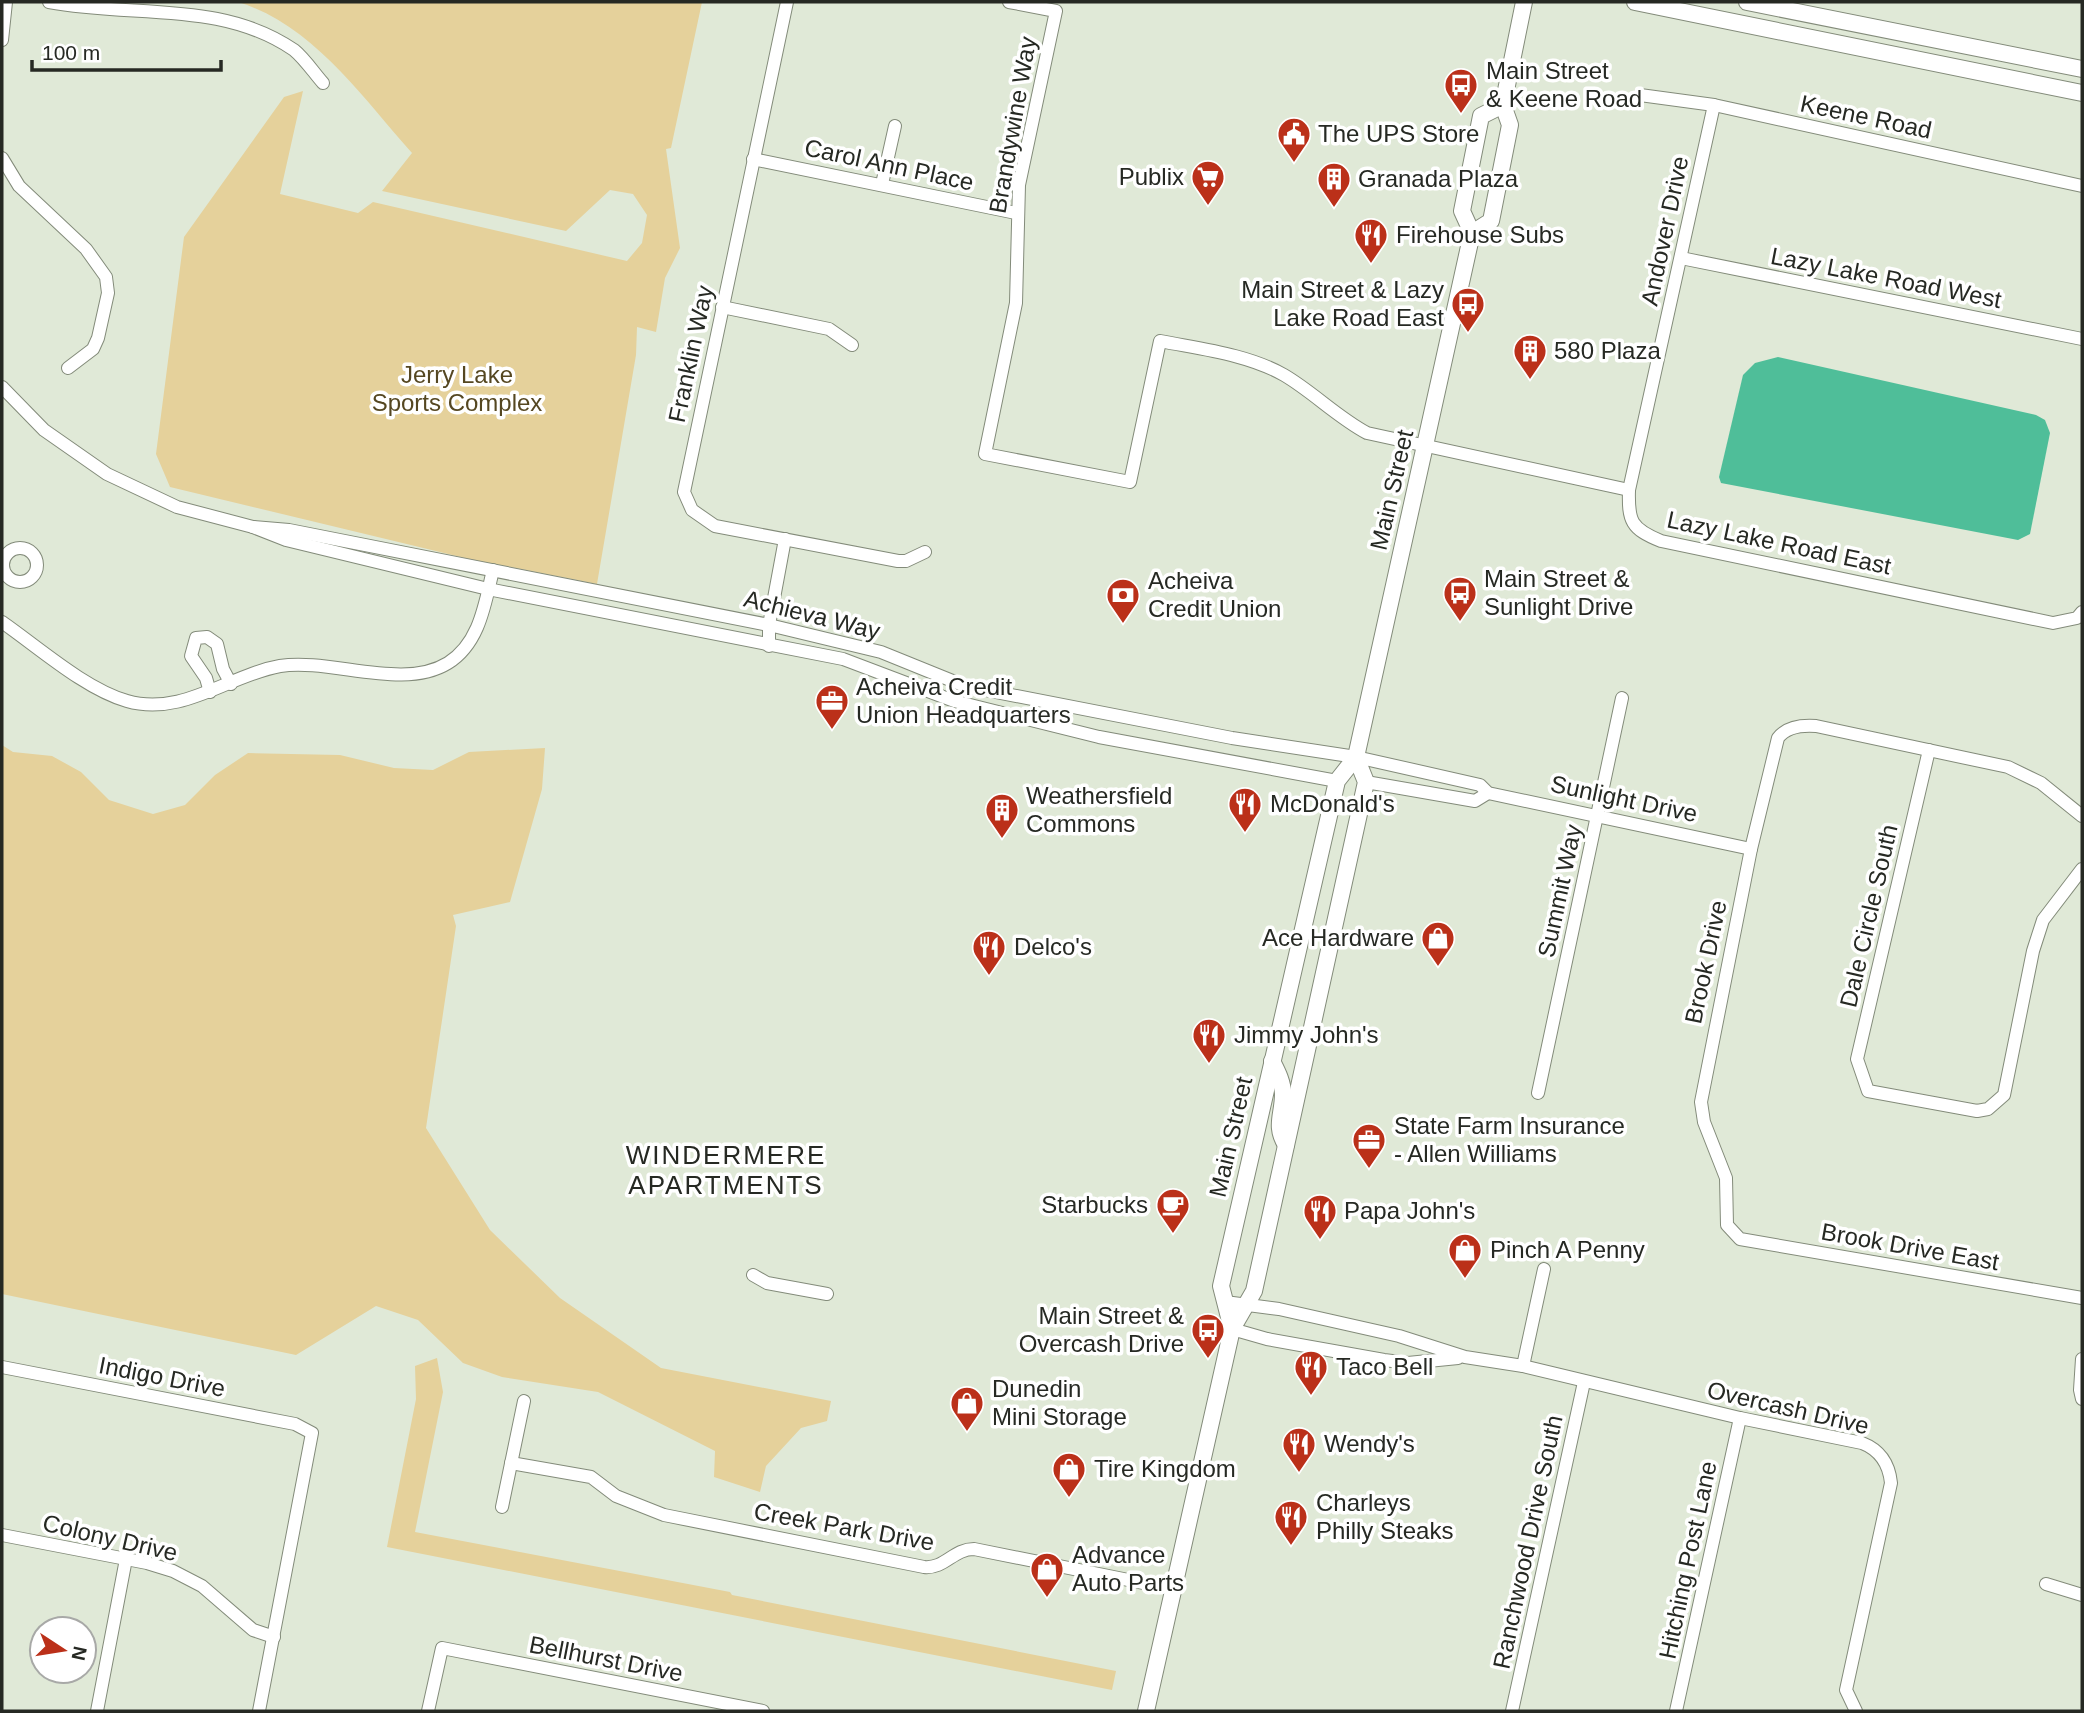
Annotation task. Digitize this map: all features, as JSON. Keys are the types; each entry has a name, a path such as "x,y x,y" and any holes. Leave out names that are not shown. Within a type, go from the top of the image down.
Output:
{"main road":[{"name":"Main Street","path":"1472,233 1491,221 1510,125 1503,105 1524,2"},
{"path":"1635,2 2082,93"},
{"path":"1747,2 2082,69"},
{"name":"Main Street","path":"1231,1329 1221,1286 1337,781 1356,757 1425,447 1472,233 1462,211 1480,116 1503,105"},
{"path":"1337,781 1366,782 1356,757"},
{"name":"Main Street","path":"1146,1711 1231,1329 1254,1292 1366,782"},
{"path":"1272,1061 1281,1081 1283,1094 1278,1132 1286,1145"}],"street":[{"path":"2,40 6,2"},
{"path":"49,2 69,6 175,8 210,12 253,23 295,51 323,83"},
{"name":"Franklin Way","path":"787,2 684,492 692,510 706,522 898,561 906,561 925,552"},
{"name":"Brandywine Way","path":"1009,2 1056,11 1019,185 1016,213 1016,303 985,454 1130,482 1160,341 1253,361 1282,374 1345,421 1367,433 1425,447"},
{"name":"Keene Road","path":"1640,95 1714,105 2082,186"},
{"name":"Andover Drive","path":"1629,489 1714,105"},
{"path":"882,184 895,126"},
{"path":"2,158 19,186 86,249 106,277 108,293 98,338 93,349 68,368"},
{"name":"Carol Ann Place","path":"753,159 1016,213"},
{"name":"Lazy Lake Road West","path":"1681,258 2082,339"},
{"path":"722,307 829,329 852,345"},
{"name":"Achieva Way","path":"2,387 44,430 107,474 177,507 253,527 286,540 390,568 488,589 705,629 769,646 844,659 954,701 1099,737 1337,781"},
{"path":"1425,447 1629,489"},
{"name":"Lazy Lake Road East","path":"1629,489 1628,514 1634,524 1645,534 1661,541 2053,622 2079,615"},
{"name":"Achieva Way","path":"253,527 289,530 769,625 881,652 965,686 1245,740 1356,757"},
{"path":"769,646 769,625 785,539"},
{"path":"2,622 97,687 129,702 172,702 210,692 264,670 298,665 400,674 421,673 447,664 463,651 475,633 493,570"},
{"path":"210,692 206,678 191,656 196,638 207,637 218,643 223,669 231,684"},
{"name":"Summit Way","path":"1538,1093 1622,698"},
{"name":"Brook Drive","path":"1733,1233 1726,1220 1726,1178 1704,1122 1702,1093 1751,849 1778,738 1783,732 1797,726 1816,726 1929,750"},
{"path":"1929,750 2008,767 2041,783 2082,816"},
{"name":"Dale Circle South","path":"1929,750 1857,1059 1868,1091 1977,1111 1988,1109 2004,1096 2033,951 2043,920 2082,869"},
{"name":"Sunlight Drive","path":"1356,757 1480,785 1488,793 1598,814 1751,849"},
{"name":"Sunlight Drive","path":"1366,782 1475,801 1488,793"},
{"name":"Brook Drive East","path":"1733,1233 1744,1240 2082,1298"},
{"path":"1523,1366 1544,1269"},
{"path":"753,1275 767,1283 827,1294"},
{"name":"Overcash Drive","path":"1225,1302 1399,1336 1465,1357 1523,1366 1740,1418 1862,1443 1873,1448 1886,1463 1889,1490 1846,1690 1856,1711"},
{"name":"Overcash Drive","path":"1231,1329 1267,1339 1409,1363 1465,1357"},
{"path":"2082,1359 2082,1399"},
{"name":"Indigo Drive","path":"2,1367 295,1424 312,1433 274,1637"},
{"name":"Ranchwood Drive South","path":"1512,1711 1584,1382"},
{"path":"502,1507 524,1401"},
{"name":"Hitching Post Lane","path":"1676,1711 1740,1418"},
{"name":"Creek Park Drive","path":"511,1463 591,1478 616,1496 664,1515 924,1567 939,1567 960,1550 974,1549 1173,1589"},
{"name":"Colony Drive","path":"2,1535 173,1571 202,1586 253,1630 274,1637"},
{"path":"97,1711 125,1559"},
{"path":"2046,1584 2082,1595"},
{"path":"259,1711 274,1637"},
{"name":"Bellhurst Drive","path":"428,1711 442,1648 763,1711"}],"green space":[{"name":"Jerry Lake Sports Complex","path":"238,2 702,2 671,148 666,149 680,248 665,278 656,332 637,327 636,355 597,584 469,559 170,487 156,454 184,237 284,97 303,91 280,194 358,213 373,202 627,261 642,243 647,215 633,194 610,190 566,231 382,191 412,153 355,87 313,45 290,27"},
{"path":"2,745 13,752 52,756 81,772 109,800 153,814 185,805 215,775 248,753 340,755 394,768 433,770 469,752 545,748 542,789 510,902 453,915 456,926 426,1128 490,1230 560,1298 661,1368 831,1401 827,1421 801,1428 766,1466 760,1492 714,1477 715,1451 598,1392 502,1377 463,1363 418,1320 376,1306 296,1355 2,1294"},
{"path":"437,1358 443,1392 415,1532 730,1592 732,1595 1116,1671 1112,1690 387,1547 416,1399 415,1366"}],"shaded area":[{"path":"1778,357 2036,415 2045,420 2050,433 2030,534 2018,540 1721,483 1719,477 1743,375 1755,363"}],"place":[{"name":"Main Street & Keene Road","path":"1461,115"},
{"name":"The UPS Store","path":"1294,164"},
{"name":"Publix","path":"1208,207"},
{"name":"Granada Plaza","path":"1334,209"},
{"name":"Firehouse Subs","path":"1371,265"},
{"name":"Main Street & Lazy Lake Road East","path":"1468,334"},
{"name":"580 Plaza","path":"1530,381"},
{"name":"Main Street & Sunlight Drive","path":"1460,623"},
{"name":"Acheiva Credit Union","path":"1123,625"},
{"name":"Acheiva Credit Union Headquarters","path":"832,731"},
{"name":"McDonald's","path":"1245,834"},
{"name":"Weathersfield Commons","path":"1002,840"},
{"name":"Ace Hardware","path":"1438,968"},
{"name":"Delco's","path":"989,977"},
{"name":"Jimmy John's","path":"1209,1065"},
{"name":"State Farm Insurance - Allen Williams","path":"1369,1170"},
{"name":"Starbucks","path":"1173,1235"},
{"name":"Papa John's","path":"1320,1241"},
{"name":"Pinch A Penny","path":"1465,1280"},
{"name":"Main Street & Overcash Drive","path":"1208,1360"},
{"name":"Taco Bell","path":"1311,1397"},
{"name":"Dunedin Mini Storage","path":"967,1433"},
{"name":"Wendy's","path":"1299,1474"},
{"name":"Tire Kingdom","path":"1069,1499"},
{"name":"Charleys Philly Steaks","path":"1291,1547"},
{"name":"Advance Auto Parts","path":"1047,1599"}],"district":[{"name":"WINDERMERE APARTMENTS","path":"726,1170"}]}
